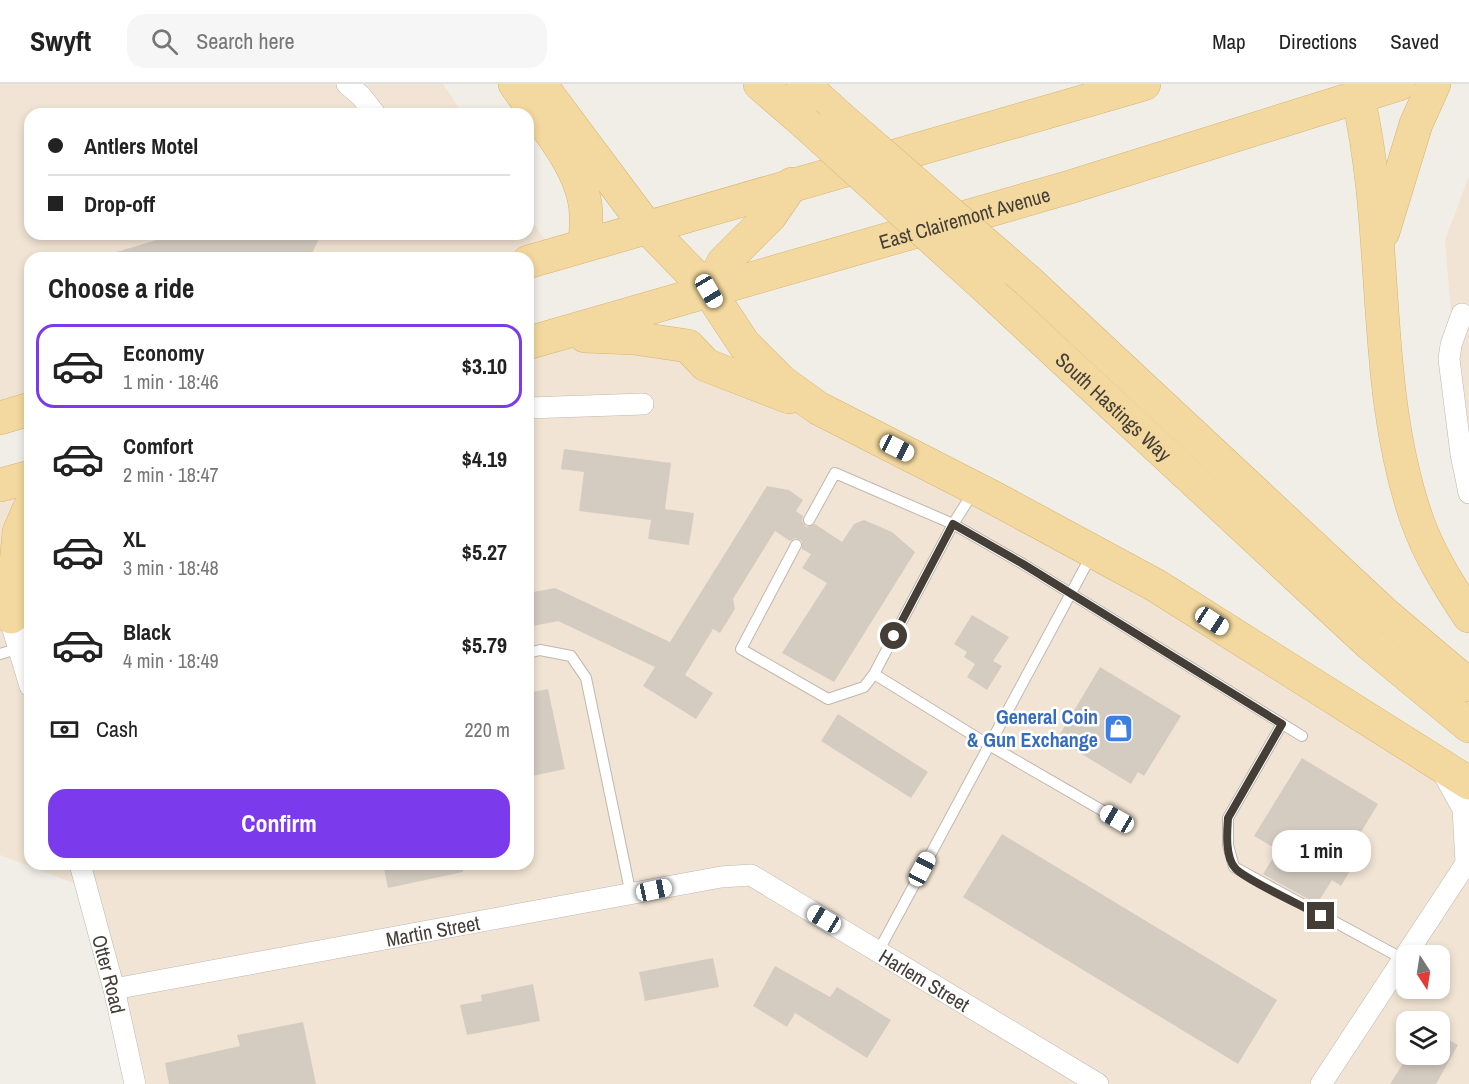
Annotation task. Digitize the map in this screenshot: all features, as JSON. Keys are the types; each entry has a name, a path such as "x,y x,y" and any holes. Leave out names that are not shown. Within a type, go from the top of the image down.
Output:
{"main road":[{"path":"515,84 532,108"},
{"path":"540,84 646,226 709,291 744,344 782,382 818,408"},
{"name":"South Hastings Way","path":"760,84 991,292 1371,645 1469,726"},
{"name":"South Hastings Way","path":"803,84 1028,281 1376,606 1469,685"},
{"path":"534,260 1144,84"},
{"name":"East Clairemont Avenue","path":"538,340 1070,187 1399,84"},
{"path":"1379,242 1416,124 1434,84"},
{"path":"1358,97 1370,160 1379,242 1390,393 1400,462 1425,540 1469,616"},
{"path":"534,111 567,159 579,184 585,203 585,244"},
{"path":"709,291 717,271 730,254 770,216 792,184"},
{"path":"538,340 634,338 688,346 706,364 818,408 976,488 1155,585 1469,783"},
{"path":"0,418 24,411"},
{"path":"0,485 24,479"},
{"path":"14,606 19,531 24,520"}],"street":[{"path":"347,84 370,108"},
{"path":"1461,314 1450,345 1449,359 1461,454 1469,493"},
{"path":"534,408 643,404"},
{"path":"14,606 10,651 24,676"},
{"path":"1412,945 1467,861 1463,809 1449,781 1436,763"},
{"name":"Otter Road","path":"82,870 114,989 135,1084"},
{"name":"Martin Street","path":"114,989 721,877 751,875"},
{"name":"Harlem Street","path":"751,875 1093,1083"},
{"path":"1322,1084 1396,970"}],"lane":[{"path":"809,520 835,473 953,524 1302,736"},
{"path":"796,545 741,649 828,699 864,687 874,674 953,524 976,488"},
{"path":"878,952 1093,551"},
{"path":"534,651 571,656 586,678 631,895"},
{"path":"874,674 989,745 1117,819"},
{"path":"1282,724 1228,818 1227,833 1234,867 1396,955"}],"shaded area":[{"path":"0,84 443,84 459,108 24,108 24,240 534,240 534,223 554,254 534,257 534,252 24,252 24,411 0,418"},
{"path":"1469,176 1469,465 1453,336 1445,240"},
{"path":"634,338 818,408 1469,783 1469,1084 138,1084 84,887 39,870 534,870 534,343"},
{"path":"24,479 24,864 0,855 0,485"}],"building":[{"path":"157,240 318,240 313,252 116,252"},
{"path":"564,449 671,463 665,509 694,513 689,545 648,539 651,520 579,511 584,472 561,469"},
{"path":"767,486 789,490 803,500 796,511 803,516 802,521 806,527 815,524 842,542 854,524 864,520 892,532 915,552 834,682 782,653 827,583 802,568 811,554 802,549 802,541 795,538 790,541 775,531 733,599 735,609 720,633 713,629 685,675 713,693 696,719 643,686 655,667 558,621 534,626 534,592 555,588 670,642"},
{"path":"972,615 1009,637 993,661 1002,666 987,690 967,677 975,664 964,657 967,652 954,644"},
{"name":"General Coin & Gun Exchange","path":"1100,667 1181,716 1144,776 1138,772 1131,784 1057,739"},
{"path":"548,689 565,769 534,776 534,692"},
{"path":"838,714 928,772 911,798 821,741"},
{"path":"1302,758 1378,804 1355,842 1364,847 1341,886 1332,880 1317,904 1263,874 1278,850 1254,836"},
{"path":"1002,834 1277,1000 1238,1064 963,897"},
{"path":"384,870 463,870 463,872 388,888"},
{"path":"713,958 719,987 645,1001 639,972"},
{"path":"775,966 830,997 837,987 891,1020 867,1058 795,1013 787,1027 753,1006"},
{"path":"533,984 540,1021 467,1035 460,1005 482,1001 481,995"},
{"path":"303,1022 316,1084 169,1084 165,1063 240,1046 237,1035"},
{"path":"1450,1041 1458,1045 1450,1059"},
{"path":"1402,1065 1447,1065 1436,1084 1390,1084"}],"place":[{"name":"General Coin & Gun Exchange","path":"1119,728"}],"route":[{"path":"894,636 953,524 1023,564 1282,724 1228,818 1228,845 1234,867 1240,872 1321,916"}]}
